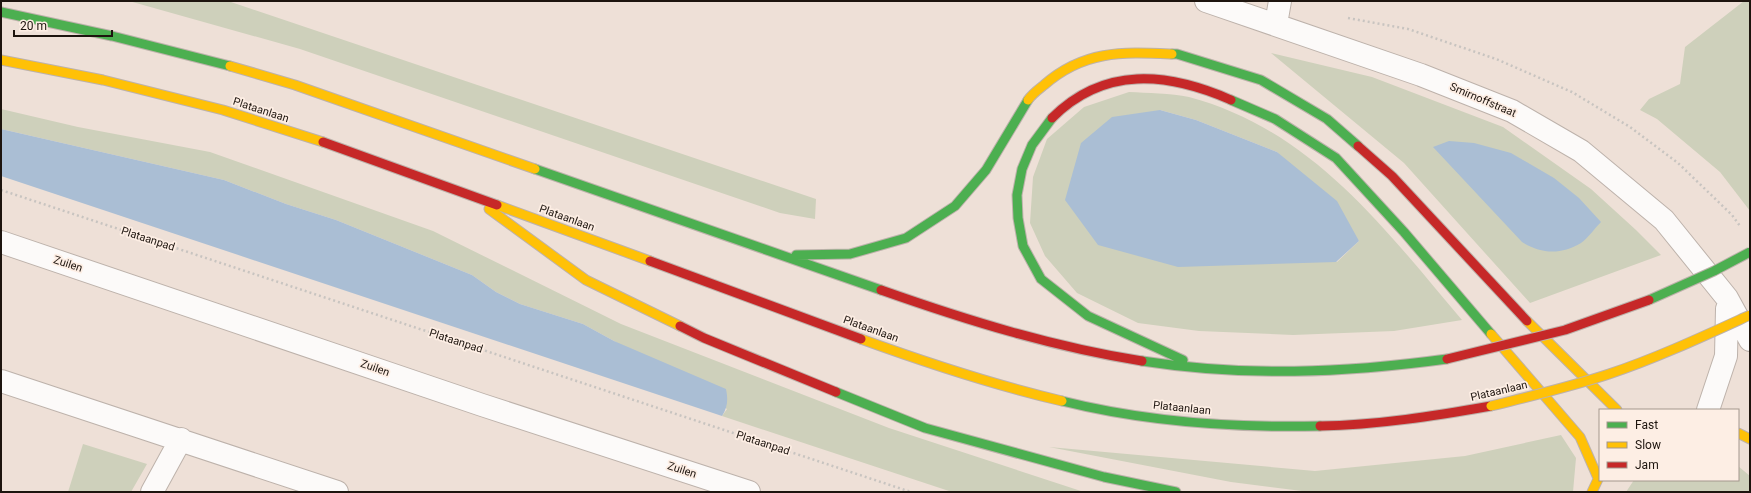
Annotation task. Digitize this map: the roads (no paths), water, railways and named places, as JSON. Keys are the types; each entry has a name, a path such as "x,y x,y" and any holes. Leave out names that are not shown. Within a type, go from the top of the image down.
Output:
{"main road":[{"path":"1,12 58,23 145,43 233,66 295,85 913,301 1009,332 1060,345 1134,360 1249,372 1313,372 1394,366 1446,359 1505,347 1563,331 1620,312 1675,290 1750,252"},
{"path":"783,256 850,254 906,238 955,206 986,170 1030,97 1054,76 1077,64 1101,55 1126,52 1177,54 1261,80 1327,119 1392,176 1522,316 1616,409"},
{"name":"Plataanlaan","path":"1,60 103,80 222,110 339,147 903,354 1016,390 1094,409 1177,421 1263,427 1360,425 1430,417 1491,406 1559,390 1626,368 1691,342 1750,315"},
{"path":"1200,368 1088,316 1041,279 1023,246 1018,218 1017,195 1022,169 1032,145 1046,124 1063,107 1084,93 1106,83 1133,78 1159,79 1211,91 1275,119 1336,158 1404,232 1580,437 1599,476 1592,492"},
{"path":"469,194 586,280 704,338 925,428 1104,477 1176,492"},
{"path":"1739,434 1750,439"}],"street":[{"name":"Smirnoffstraat","path":"1206,1 1421,75 1512,111 1581,151 1664,220 1727,298 1750,340"},
{"path":"1276,24 1280,1"},
{"name":"Zuilen","path":"1,242 482,405 750,492"},
{"path":"1708,409 1726,356 1727,298"},
{"path":"1,381 181,439 337,492"},
{"path":"152,492 181,439"}],"water":[{"path":"1160,110 1196,120 1277,152 1337,201 1359,241 1336,262 1178,267 1098,245 1065,200 1081,143 1112,117"},
{"path":"1,129 224,180 286,204 336,220 472,275 496,292 520,304 583,324 614,341 726,389 727,400 725,409 722,416 1,176"},
{"path":"1449,141 1474,143 1511,153 1554,178 1579,198 1601,222 1581,243 1566,250 1551,252 1529,246 1522,242 1433,147"}]}
